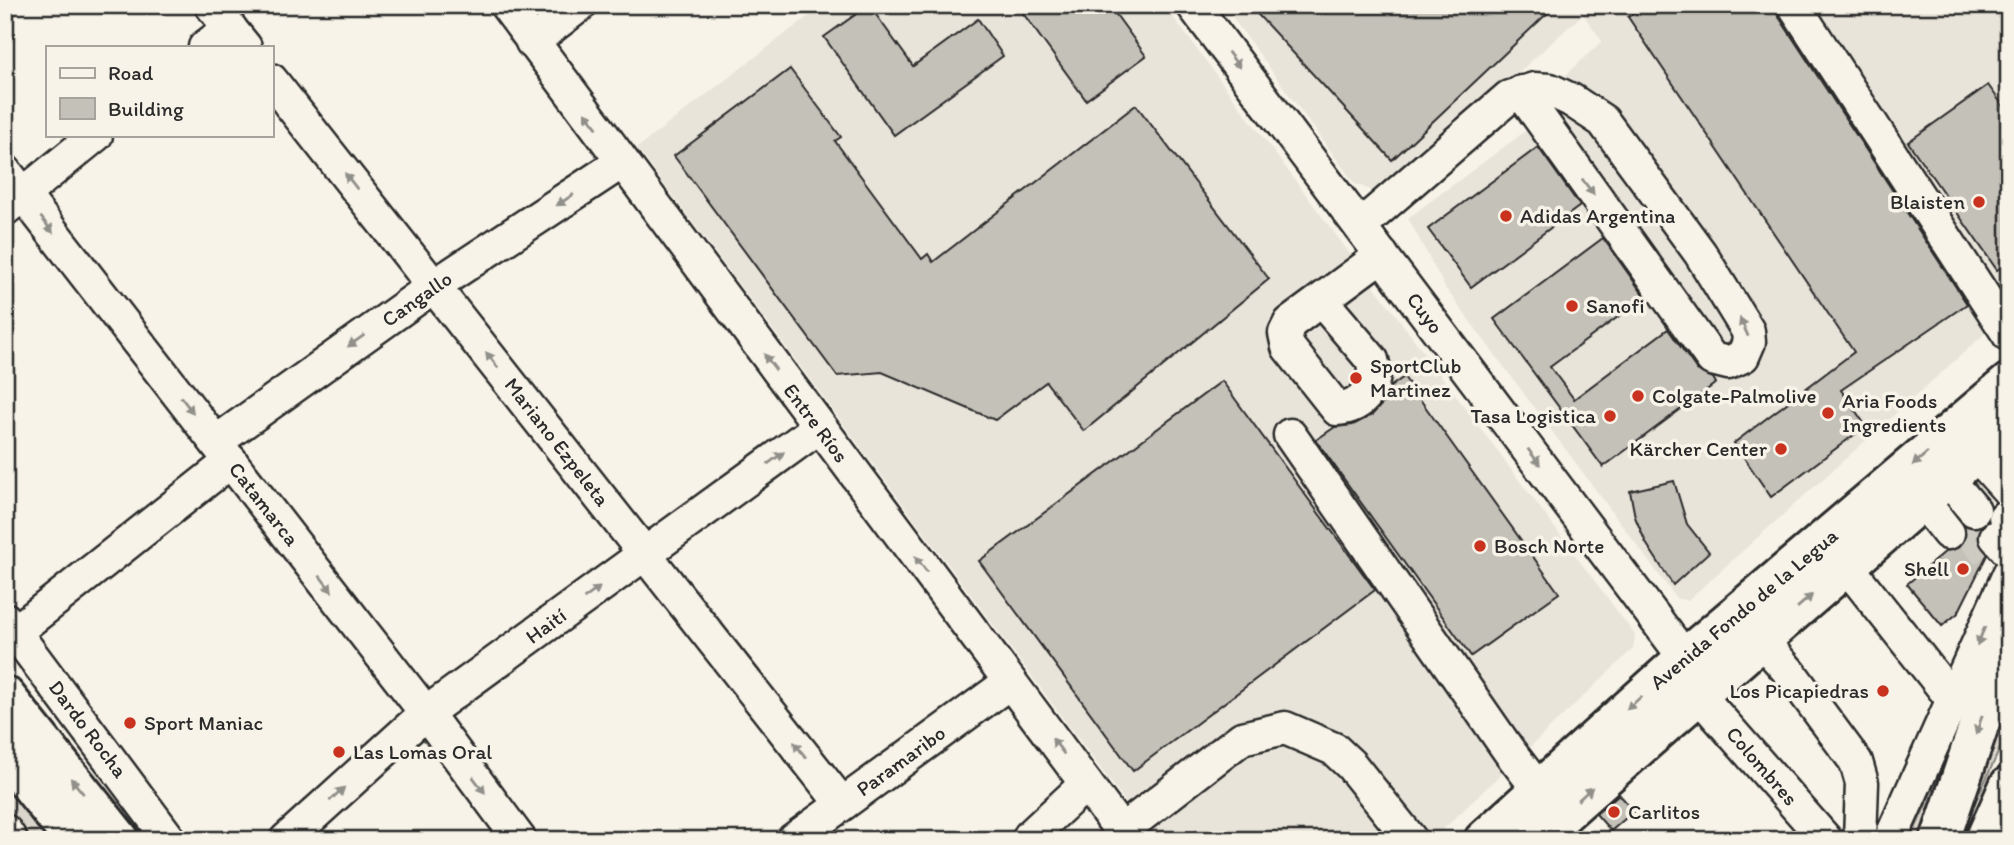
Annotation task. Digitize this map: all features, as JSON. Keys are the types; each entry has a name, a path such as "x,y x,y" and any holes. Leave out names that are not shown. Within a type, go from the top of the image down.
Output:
{"main road":[{"name":"Avenida Fondo de la Legua","path":"1484,840 1685,658 2009,383"},
{"name":"Avenida Fondo de la Legua","path":"1534,840 1697,693 2009,424"},
{"path":"1940,840 2009,637"},
{"path":"5,696 120,840"},
{"path":"5,752 74,840"},
{"path":"1985,840 2009,786"}],"street":[{"name":"Entre Ríos","path":"506,5 818,427 1125,835"},
{"path":"532,42 580,5"},
{"name":"Cuyo","path":"1193,5 1685,658 1697,693"},
{"path":"1794,5 2009,335"},
{"path":"206,46 229,27"},
{"name":"Mariano Ezpeleta","path":"273,83 842,804"},
{"path":"1360,226 1509,97 1521,92 1534,89 1550,90 1603,121 1700,253 1748,331 1749,342 1743,356 1728,363 1712,359 1521,92"},
{"path":"1548,132 1581,106"},
{"path":"11,192 95,136"},
{"name":"Cangallo","path":"9,630 223,451 434,286 622,162"},
{"name":"Catamarca","path":"11,192 223,451 426,713 520,840"},
{"path":"1321,300 1382,255"},
{"name":"Haití","path":"286,840 426,713 818,427"},
{"path":"1290,435 1501,740 1539,790"},
{"path":"1975,453 2006,522"},
{"path":"1935,489 1974,510"},
{"path":"1935,489 1948,533"},
{"path":"1846,565 1953,700"},
{"path":"1890,840 1953,700 1996,579"},
{"name":"Dardo Rocha","path":"9,630 170,840"},
{"path":"1761,640 1791,674 1856,762 1861,783 1860,840"},
{"name":"Paramaribo","path":"793,840 1010,682"},
{"name":"Colombres","path":"1697,693 1826,840"},
{"path":"1125,835 1242,738 1285,727 1334,749 1351,765 1411,840"},
{"path":"1030,836 1086,785"},
{"path":"5,831 11,840"}],"shaded area":[{"path":"823,5 1164,5 1635,635 1633,649 1432,840 1154,840 637,148"},
{"path":"1223,5 2009,5 2009,312 1688,600 1677,599 1446,289 1408,218 1539,121 1530,109 1602,41 1583,14 1384,195 1355,184"},
{"path":"2009,687 2009,729 1958,840"},
{"path":"1972,703 1923,840 1910,840"},
{"path":"5,786 47,840 5,840"}],"building":[{"path":"869,5 913,66 978,19 1003,56 894,135 824,37"},
{"path":"1017,5 1109,5 1146,56 1086,100"},
{"path":"1249,5 1556,5 1392,160"},
{"path":"1646,5 1771,5 1967,304 1841,390 1866,426 1771,497 1734,443 1854,352 1628,17"},
{"path":"790,69 841,137 835,141 922,259 928,254 933,262 1136,105 1269,279 1084,431 1046,382 995,420 882,372 837,376 674,156"},
{"name":"Blaisten","path":"1988,85 2009,114 2009,262 1997,270 1908,142"},
{"path":"1538,147 1580,206 1471,287 1428,229"},
{"path":"1603,238 1645,297 1550,367 1574,399 1668,329 1697,370 1713,378 1716,383 1603,467 1494,319"},
{"path":"1404,377 1559,593 1471,656 1316,440 1335,427 1353,425 1372,415 1383,403 1390,387"},
{"path":"1222,381 1375,590 1133,771 979,561"},
{"path":"1674,481 1687,524 1709,552 1673,585 1646,543 1635,517 1630,491"},
{"path":"1964,525 1977,528 1982,526 1978,540 1987,555 1958,613 1942,626 1907,584 1946,551 1960,547 1965,539"},
{"name":"Carlitos","path":"1619,794 1634,811 1611,831 1596,814"}],"tunnel":[{"path":"1965,552 2005,517"}],"place":[{"name":"Blaisten","path":"1979,202"},
{"name":"Adidas Argentina","path":"1506,216"},
{"name":"Sanofi","path":"1572,306"},
{"name":"SportClub Martinez","path":"1356,378"},
{"name":"Colgate-Palmolive","path":"1638,396"},
{"name":"Aria Foods Ingredients","path":"1828,413"},
{"name":"Tasa Logistica","path":"1610,416"},
{"name":"Kärcher Center","path":"1781,449"},
{"name":"Bosch Norte","path":"1480,546"},
{"name":"Shell","path":"1963,569"},
{"name":"Los Picapiedras","path":"1883,691"},
{"name":"Sport Maniac","path":"130,723"},
{"name":"Las Lomas Oral","path":"339,752"},
{"name":"Carlitos","path":"1614,812"}]}
